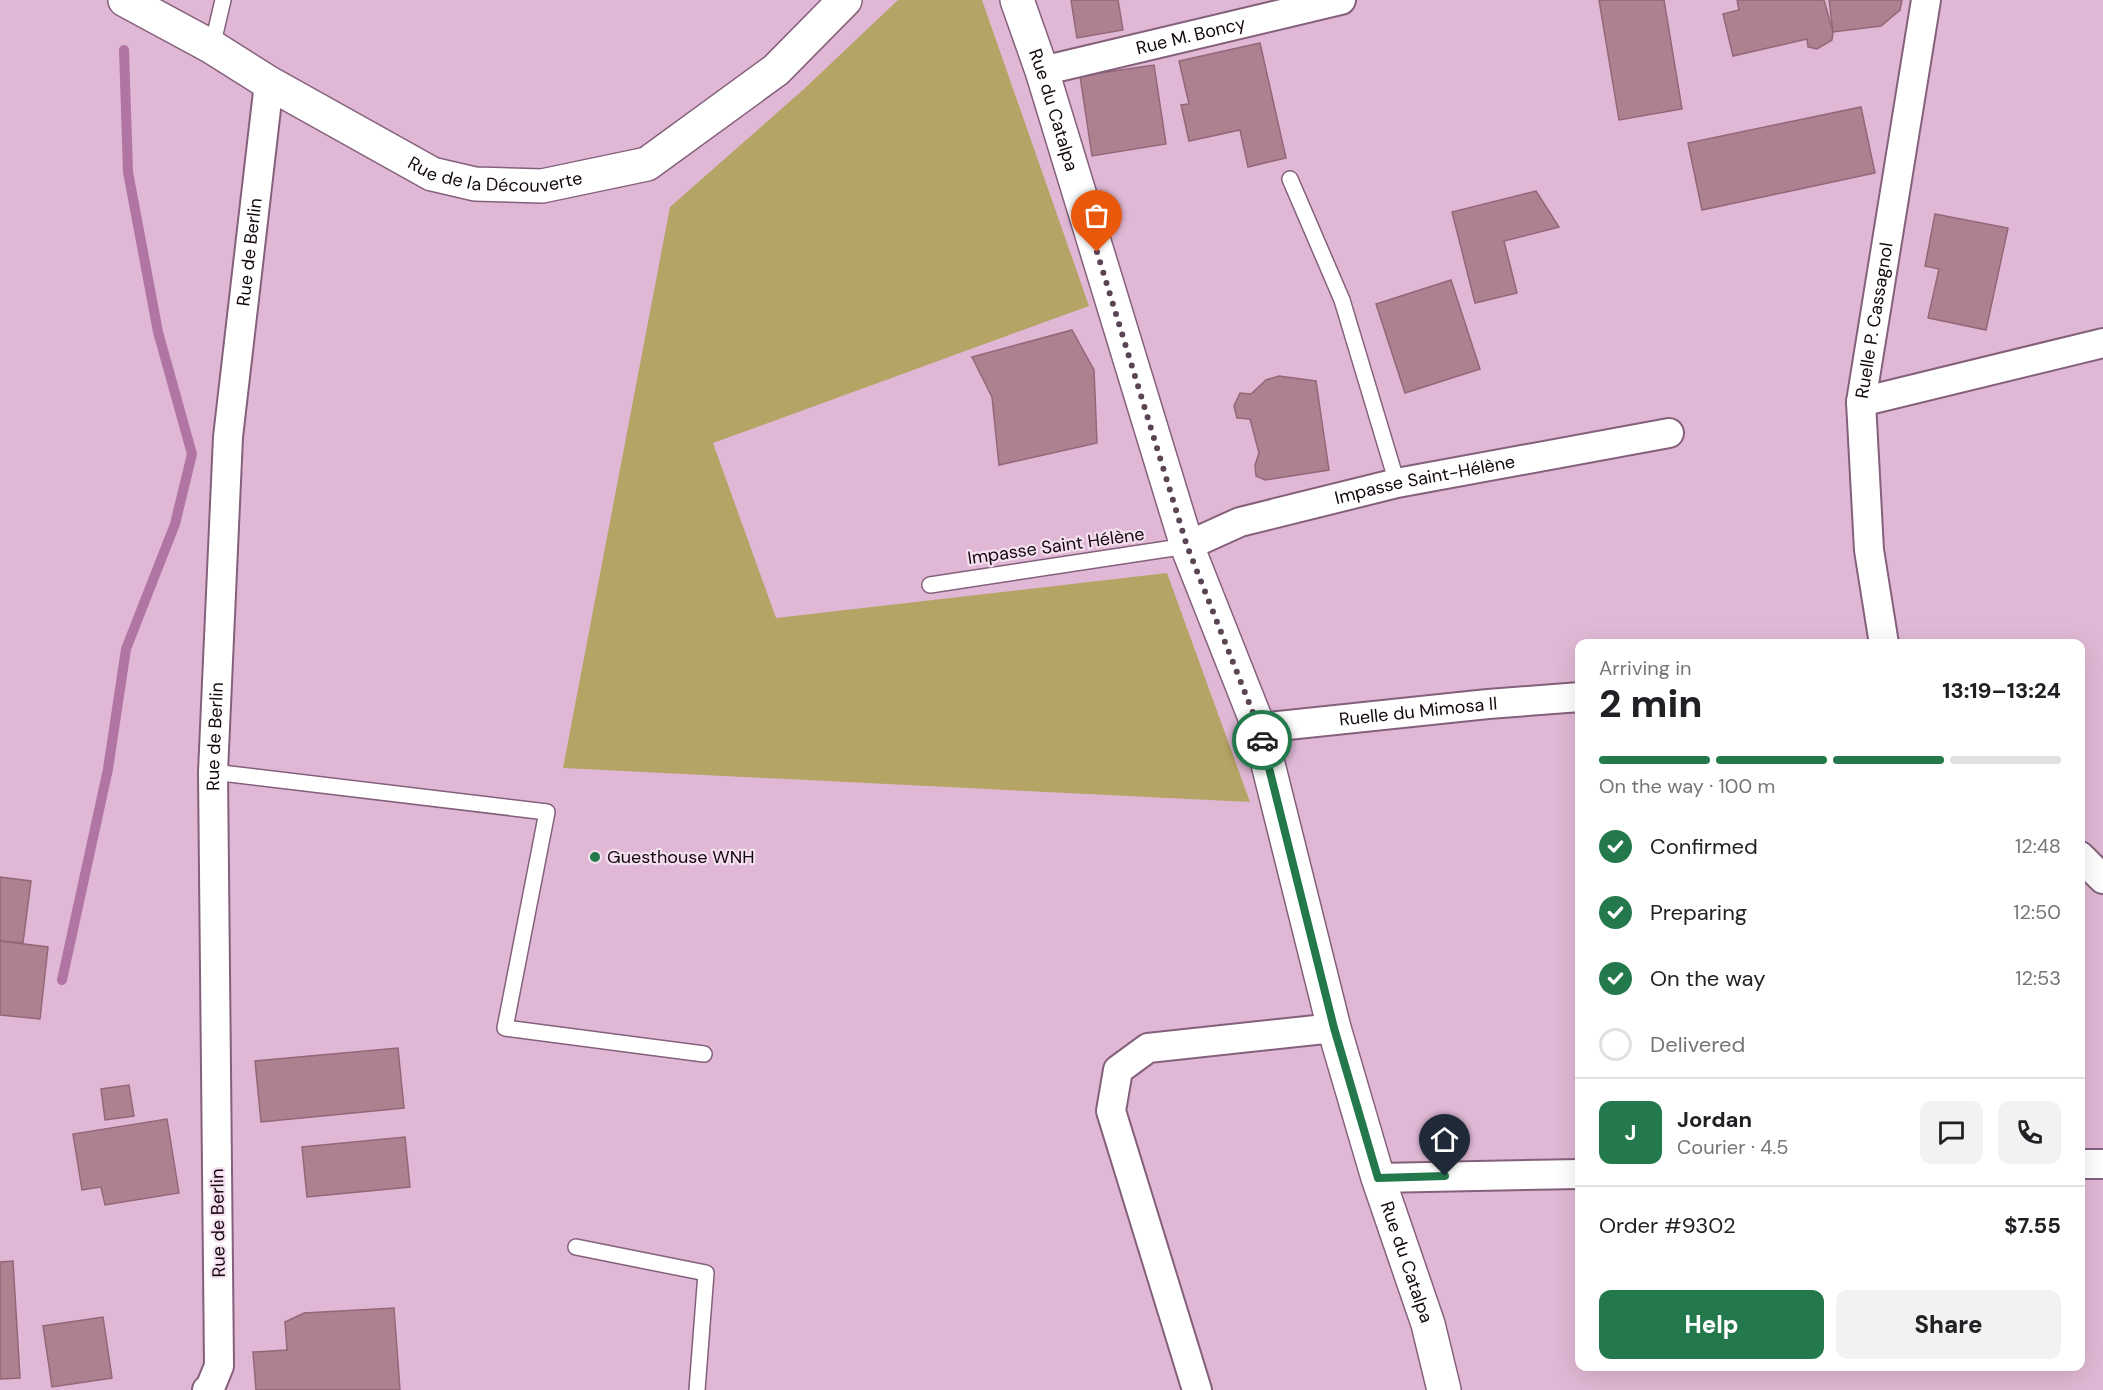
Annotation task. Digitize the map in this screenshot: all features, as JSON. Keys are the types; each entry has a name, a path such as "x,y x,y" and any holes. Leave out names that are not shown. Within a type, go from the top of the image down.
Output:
{"street":[{"name":"Rue de la Découverte","path":"125,0 212,47 269,83 432,174 475,184 543,186 647,164 776,70 845,0"},
{"name":"Rue du Catalpa","path":"1017,0 1042,71 1187,546 1259,728 1334,1028 1378,1178 1428,1324 1444,1390"},
{"name":"Rue M. Boncy","path":"1042,71 1341,0"},
{"name":"Ruelle P. Cassagnol","path":"1883,639 1869,550 1861,402 1926,0"},
{"name":"Rue de Berlin","path":"207,1390 219,1366 213,772 228,437 269,83"},
{"path":"1861,402 2103,343"},
{"name":"Impasse Saint-Hélène","path":"1187,546 1239,522 1397,483 1669,433"},
{"name":"Ruelle du Mimosa II","path":"1259,728 1488,704 1575,697"},
{"path":"2085,861 2103,879"},
{"path":"1197,1390 1111,1111 1118,1070 1148,1048 1334,1028"},
{"path":"2085,1164 2103,1164"},
{"path":"1378,1178 1575,1174"}],"lane":[{"path":"212,47 223,0"},
{"path":"1290,180 1341,300 1397,483"},
{"name":"Impasse Saint Hélène","path":"930,585 1187,546"},
{"path":"213,772 547,812 505,1028 704,1054"},
{"path":"576,1247 706,1273 697,1390"}],"shaded area":[{"path":"898,0 982,0 1089,306 713,443 776,618 1167,573 1250,802 563,768 670,207 804,89"}],"building":[{"path":"1071,0 1118,0 1123,30 1077,38"},
{"path":"1599,0 1664,0 1682,109 1619,120"},
{"path":"1737,0 1824,0 1833,32 1832,40 1817,49 1808,47 1807,39 1733,56 1723,14 1739,10"},
{"path":"1829,0 1902,0 1900,10 1881,26 1833,32"},
{"path":"1260,43 1286,158 1248,167 1240,130 1189,141 1181,105 1189,104 1179,61"},
{"path":"1154,65 1166,144 1092,156 1080,76"},
{"path":"1861,107 1875,173 1702,210 1688,143"},
{"path":"1536,191 1559,227 1504,241 1517,293 1475,303 1452,212"},
{"path":"1935,214 2008,228 1986,330 1928,318 1939,269 1925,266"},
{"path":"1451,280 1480,369 1405,393 1376,304"},
{"path":"1072,330 1094,370 1097,443 999,465 992,397 972,357"},
{"path":"1279,376 1316,381 1329,470 1265,480 1256,476 1255,465 1259,453 1250,419 1237,418 1234,406 1240,393 1251,394 1266,380"},
{"path":"0,877 31,881 23,943 0,941"},
{"path":"0,941 48,947 40,1019 0,1015"},
{"path":"398,1048 404,1108 261,1122 255,1061"},
{"path":"129,1085 134,1116 105,1120 101,1089"},
{"path":"167,1119 179,1193 105,1205 101,1187 82,1190 73,1134"},
{"path":"405,1137 410,1187 307,1197 302,1147"},
{"path":"13,1261 20,1378 0,1379 0,1262"},
{"path":"394,1308 400,1390 256,1390 253,1352 287,1350 285,1322 304,1313"},
{"path":"103,1317 112,1378 52,1387 43,1326"}],"waterway":[{"path":"62,980 108,769 126,649 175,524 192,454 158,332 128,172 124,50"}],"way so far":[{"path":"1097,252 1187,546 1262,740"}],"place":[{"name":"Guesthouse WNH","path":"595,857"}],"route":[{"path":"1262,740 1334,1028 1378,1178 1445,1176"}]}
